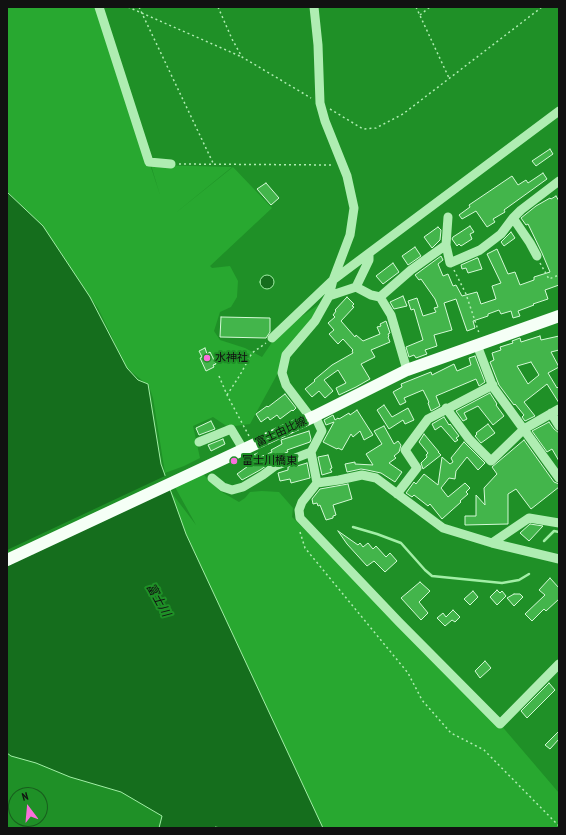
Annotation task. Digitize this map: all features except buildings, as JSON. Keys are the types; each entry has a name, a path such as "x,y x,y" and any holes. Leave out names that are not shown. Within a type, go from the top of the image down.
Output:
{"main road":[{"name":"富士由比線","path":"7,560 313,417 407,370 559,316"}],"street":[{"path":"98,7 149,162 171,164"},
{"path":"314,7 318,45 320,103 324,121 347,176 354,208 350,235 333,280 329,296 315,321 286,355 282,373 286,385 313,417 322,431 311,452 317,483"},
{"path":"272,338 333,280 559,111"},
{"path":"448,217 446,245 450,263 480,250 501,234 521,210 559,181"},
{"path":"513,218 537,256"},
{"path":"380,297 411,270 446,245"},
{"path":"329,296 356,287 369,260 368,255"},
{"path":"356,287 371,295 380,297 391,315 407,370"},
{"path":"477,345 493,385 559,478"},
{"path":"397,494 417,468 405,450 428,419 446,408 493,385"},
{"path":"446,408 469,440 491,461 524,429 555,411 559,426"},
{"path":"199,442 231,428 248,447"},
{"path":"212,478 223,487 232,490 243,487 275,466 311,452"},
{"path":"559,559 492,543 443,528 376,478 362,475 317,483 302,502 299,510 300,518 399,622 500,724 559,664"},
{"path":"492,543 529,518 559,522"}],"path":[{"path":"128,7 242,57 363,129 376,128 403,114 542,7"},
{"path":"139,7 214,165"},
{"path":"218,7 232,39 242,57"},
{"path":"416,7 449,78"},
{"path":"420,15 430,7"},
{"path":"536,7 539,10"},
{"path":"171,164 329,165 341,162"},
{"path":"537,256 549,280 559,276"},
{"path":"450,263 466,294 481,337 477,345"},
{"path":"227,395 252,353 272,338"},
{"path":"219,376 227,395 248,433 248,447"},
{"path":"300,518 300,534 305,548 408,673 422,700 451,732 484,750 559,826"}],"shaded area":[{"path":"7,7 99,7 160,195 151,165 232,167 173,215 233,167 272,208 210,266 212,268 230,266 238,281 237,297 231,307 220,312 214,331 220,340 245,348 262,357 279,332 321,303 279,371 250,424 228,427 213,417 193,426 200,458 165,473 153,398 149,386 127,368 98,308 30,214 7,191"},
{"path":"203,474 220,491 239,502 250,492 279,492 293,508 292,517 500,724 559,793 559,828 321,828 228,666 171,492 196,525 175,487"}],"water":[{"name":"富士川","path":"7,192 43,226 90,297 127,368 138,380 148,384 161,464 186,534 323,828 159,828 162,816 121,792 70,777 36,763 11,756 7,753"},
{"path":"264,275 270,275 274,279 274,285 270,289 264,289 260,285 260,279"}],"pier":[{"path":"167,475 172,488 7,565 7,550"}],"waterway":[{"path":"353,527 401,543 432,576 502,583 519,580 529,574"},
{"path":"544,541 554,531 559,532"}],"place":[{"name":"水神社","path":"207,358"},
{"name":"富士川橋東","path":"234,461"}]}
